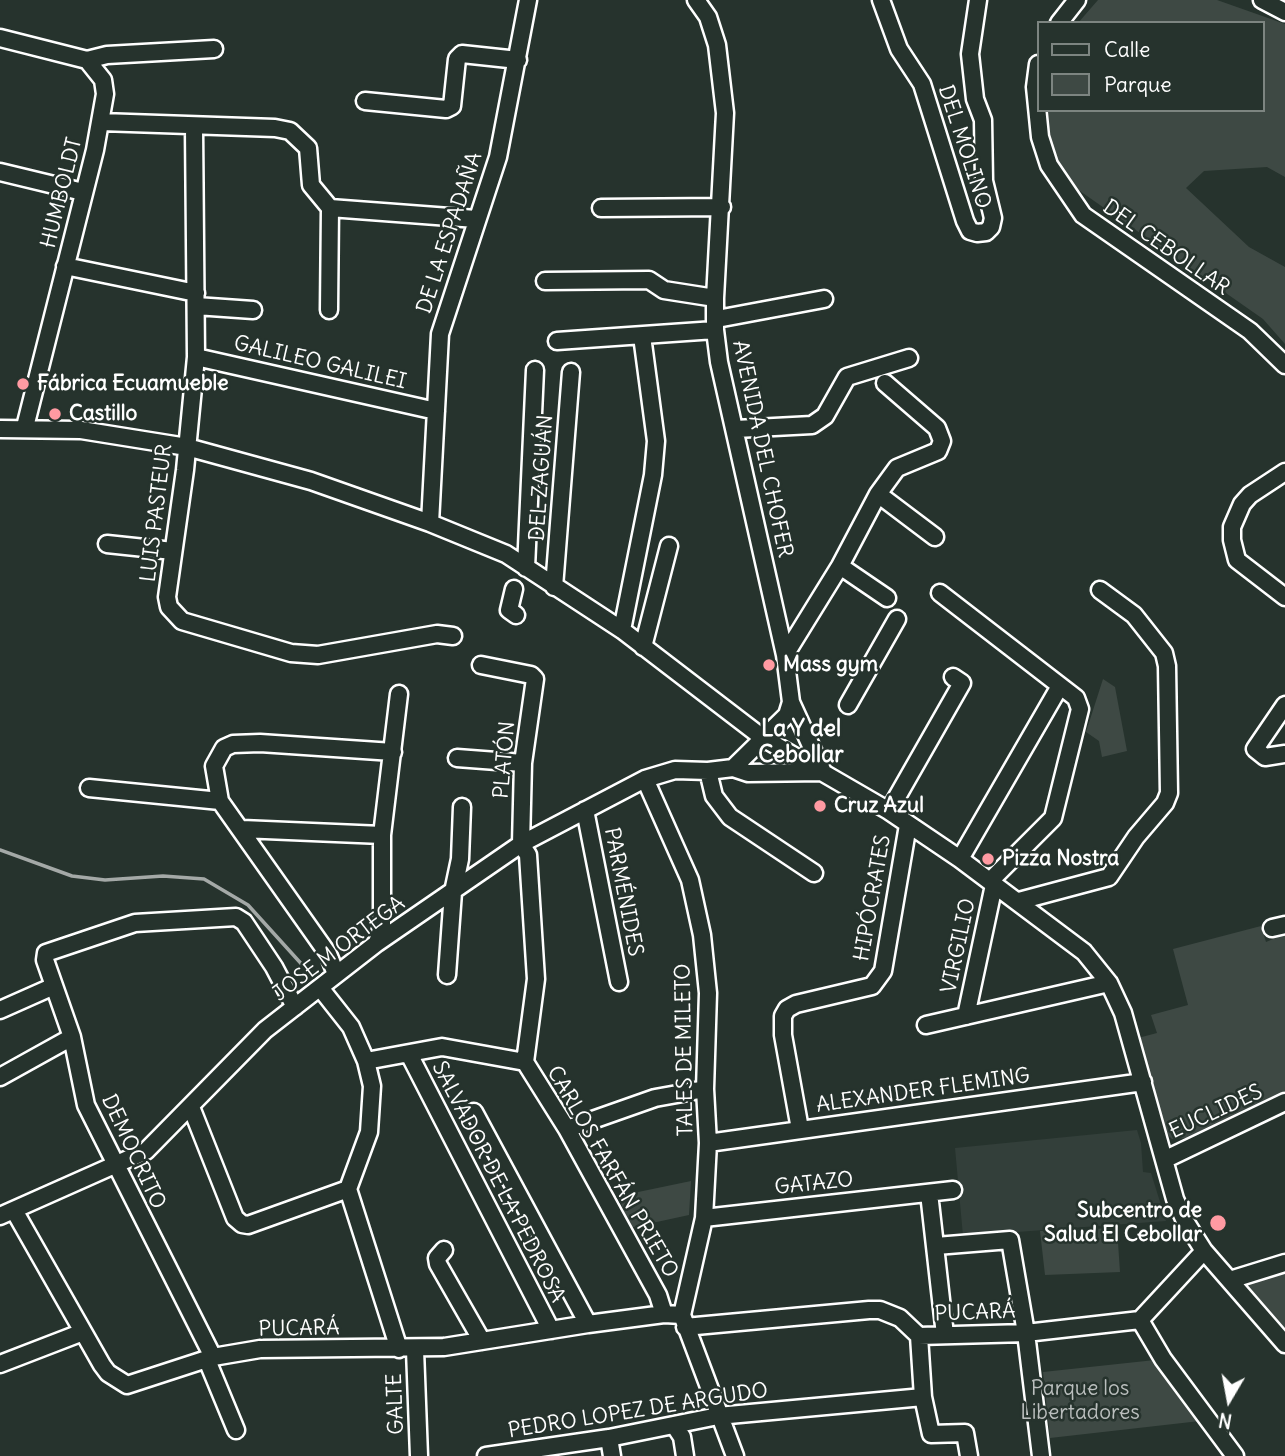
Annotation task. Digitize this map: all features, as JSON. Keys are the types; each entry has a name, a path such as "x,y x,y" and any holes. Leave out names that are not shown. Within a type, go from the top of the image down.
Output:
{"street":[{"name":"DE LA ESPADAÑA","path":"430,523 440,334 498,157 528,0"},
{"name":"AVENIDA DEL CHOFER","path":"696,0 712,26 721,72 726,131 715,298 716,325 785,655 792,702 823,772"},
{"name":"DEL MOLINO","path":"881,0 899,48 922,84 965,221 970,231 982,232 991,227 993,218 984,181 983,120 975,99 970,54 978,0"},
{"path":"1061,21 1077,0"},
{"path":"1262,0 1285,12"},
{"path":"0,38 87,60 107,55 214,49"},
{"path":"365,101 446,108 452,106 457,59 462,54 517,60"},
{"name":"HUMBOLDT","path":"25,427 101,122 103,80 87,60"},
{"name":"DEL CEBOLLAR","path":"1036,79 1036,97"},
{"name":"DEL CEBOLLAR","path":"1038,112 1040,137 1049,165 1083,215 1250,331 1285,365"},
{"path":"101,122 194,128 275,128 290,131 308,148 311,185 330,208 328,310"},
{"name":"LUIS PASTEUR","path":"194,128 196,357 167,597 169,607 174,615 195,625 291,653 318,655 437,635 453,636"},
{"path":"0,172 83,192"},
{"path":"601,208 722,207"},
{"path":"330,208 476,219"},
{"path":"65,266 196,300 253,310"},
{"path":"545,281 649,280 664,290 715,298"},
{"path":"557,341 642,336 716,325 824,299"},
{"path":"622,630 653,475 656,441 642,336"},
{"name":"GALILEO GALILEI","path":"196,357 436,411"},
{"path":"736,429 812,425 825,416 847,377 909,358"},
{"path":"526,568 535,370"},
{"name":"DEL ZAGUÁN","path":"554,587 571,372"},
{"path":"785,655 840,566 878,494 897,468 938,451 942,441 939,431 885,383"},
{"path":"0,429 25,427 81,430 187,447 311,481 430,523 506,554 622,630 763,738 889,811 1019,901 1084,953 1109,983 1123,1013 1166,1159 1175,1199 1204,1251 1285,1344"},
{"path":"1285,472 1241,504 1233,527 1232,540 1237,560 1285,597"},
{"path":"878,494 935,537"},
{"path":"107,544 173,551"},
{"path":"643,647 669,546"},
{"path":"840,566 887,598"},
{"path":"514,589 509,610 516,615"},
{"path":"1019,901 1109,877 1136,837 1165,803 1168,793 1167,666 1164,653 1134,615 1100,590"},
{"path":"940,593 1076,698 1080,709 1056,810 1049,823 992,883"},
{"path":"848,705 897,619"},
{"name":"PLATÓN","path":"481,665 531,674 535,679 523,763 521,844"},
{"path":"889,811 962,683 953,677"},
{"path":"960,859 1060,686"},
{"path":"377,943 382,926 383,835 399,694"},
{"path":"733,768 787,715 792,702"},
{"path":"1285,705 1255,749 1265,757 1285,754"},
{"path":"336,974 328,954 220,801 214,766 224,748 233,744 260,743 393,752"},
{"path":"457,758 523,763"},
{"name":"JOSE M ORTEGA","path":"7,1214 146,1151 265,1030 377,943 521,844 645,779 675,770 708,771 733,768 748,773 823,772"},
{"path":"708,771 714,796 730,817 814,873"},
{"name":"TALES DE MILETO","path":"645,779 690,880 702,935 708,993 705,1089 708,1143 704,1217 684,1321"},
{"path":"89,788 220,801"},
{"path":"447,975 453,892 460,859 462,807"},
{"name":"PARMÉNIDES","path":"585,810 618,982"},
{"name":"HIPÓCRATES","path":"800,1129 783,1035 783,1016 786,1009 872,986 883,971 908,825"},
{"path":"242,829 383,835"},
{"name":"CARLOS FARFÁN PRIETO","path":"521,844 528,855 536,979 525,1062 567,1129 658,1295 664,1314"},
{"name":"VIRGILIO","path":"966,1016 992,883"},
{"name":"DEMOCRITO","path":"236,1430 210,1359 86,1105 72,1037 45,960 46,953 135,923 236,917 244,922 274,967 295,1007"},
{"path":"926,1025 1109,983"},
{"path":"0,1010 54,986"},
{"path":"191,1107 235,1218 242,1224 248,1225 348,1189 369,1132 372,1086 366,1061 351,1027 321,989"},
{"path":"0,1077 72,1037"},
{"path":"366,1061 442,1047 461,1048 525,1062"},
{"name":"SALVADOR DE LA PEDROSA","path":"408,1054 551,1330"},
{"name":"ALEXANDER FLEMING","path":"708,1143 1143,1082"},
{"path":"567,1129 655,1098 705,1089"},
{"name":"EUCLIDES","path":"1166,1159 1285,1102"},
{"path":"474,1112 588,1324"},
{"name":"GALTE","path":"348,1189 407,1349 419,1456"},
{"name":"GATAZO","path":"704,1217 953,1190"},
{"path":"929,1193 945,1335"},
{"name":"PUCARÁ","path":"7,1214 108,1373 127,1385 210,1359 260,1349 407,1349 482,1341 664,1314 684,1321 880,1310 900,1318 919,1336 1026,1333 1140,1320"},
{"path":"936,1246 1010,1240 1026,1333 1041,1456"},
{"path":"444,1250 437,1258 438,1264 482,1341"},
{"path":"1204,1251 1140,1320 1163,1359 1235,1456"},
{"path":"1230,1280 1285,1264"},
{"path":"684,1321 735,1456"},
{"path":"0,1364 83,1332"},
{"path":"919,1336 923,1397 931,1434 965,1433 969,1456"},
{"name":"PEDRO LOPEZ DE ARGUDO","path":"486,1456 609,1438 718,1416 923,1397"},
{"path":"674,1425 682,1437 685,1456"},
{"path":"609,1438 612,1456"}],"shaded area":[{"path":"1137,1130 1141,1143 1143,1172 1151,1173 1166,1221 963,1236 955,1148"}],"green space":[{"path":"1098,0 1217,0 1285,24 1285,177 1267,167 1204,171 1186,188 1249,247 1285,267 1285,344 1263,319 1067,182 1046,139 1046,112 1264,112 1264,21 1080,21"},
{"path":"1103,679 1115,687 1127,751 1102,757 1099,741 1086,732"},
{"path":"1261,926 1266,942 1285,934 1285,1091 1187,1138 1172,1139 1162,1129 1138,1038 1157,1033 1151,1015 1188,1005 1173,949"},
{"path":"691,1181 689,1215 629,1228 619,1196"},
{"path":"1117,1228 1120,1272 1045,1275 1040,1231"},
{"path":"1285,1269 1285,1333 1241,1280"},
{"name":"Parque los Libertadores","path":"1155,1360 1200,1421 1050,1438 1043,1372"}],"waterway":[{"path":"0,850 72,876 105,880 163,876 204,879 248,905 306,969"}],"place":[{"name":"Fábrica Ecuamueble","path":"23,384"},
{"name":"Castillo","path":"55,414"},
{"name":"Mass gym","path":"769,665"},
{"name":"Cruz Azul","path":"820,806"},
{"name":"Pizza Nostra","path":"988,859"},
{"name":"Subcentro de Salud El Cebollar","path":"1218,1223"}],"district":[{"name":"La Y del Cebollar","path":"801,742"}]}
